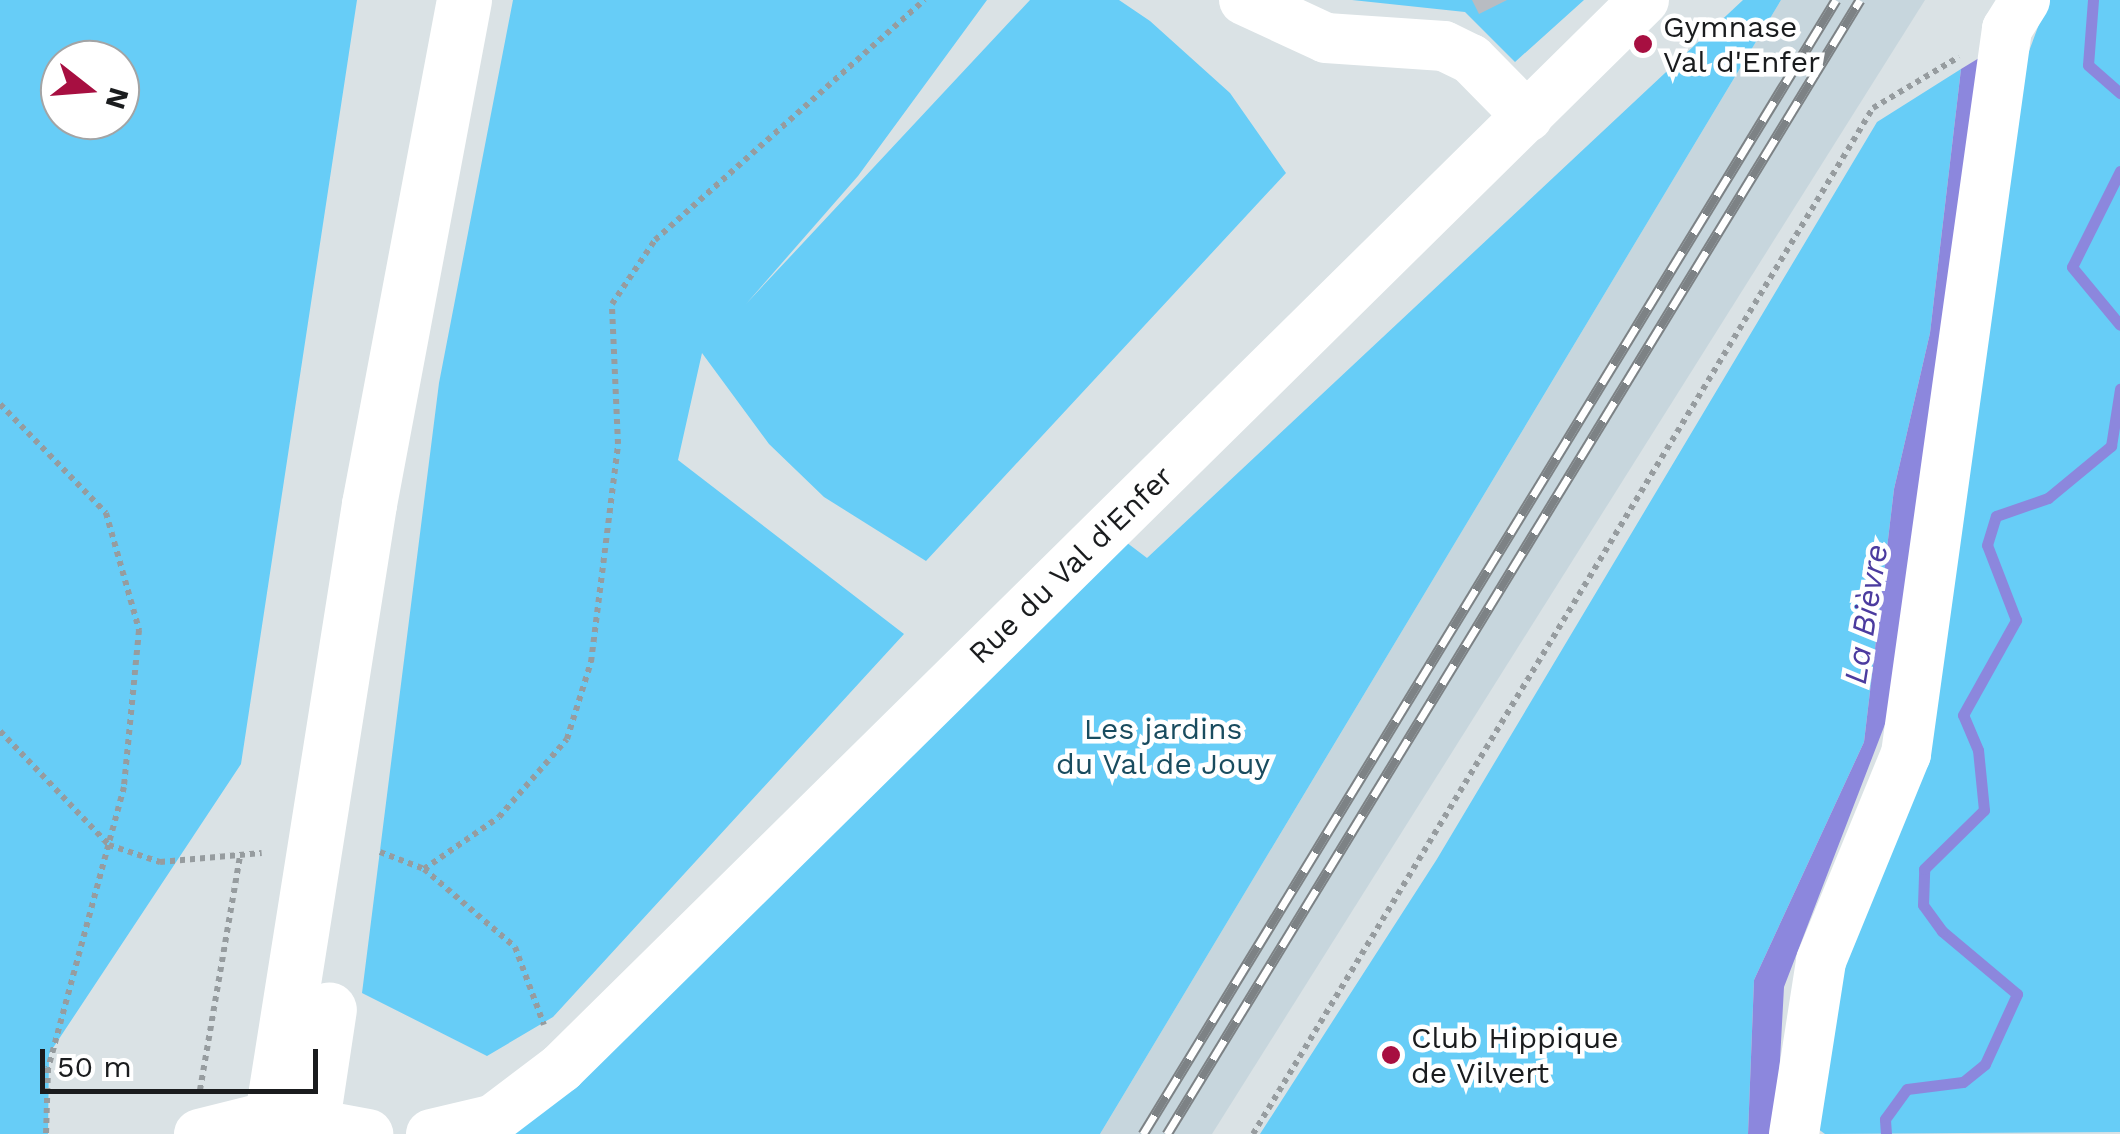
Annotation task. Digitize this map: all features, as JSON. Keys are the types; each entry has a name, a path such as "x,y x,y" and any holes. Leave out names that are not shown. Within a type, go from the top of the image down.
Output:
{"main road":[{"path":"290,1126 394,499 415,262 464,0"}],"street":[{"path":"1244,0 1326,38 1444,46 1472,60 1528,117"},
{"name":"Rue du Val d'Enfer","path":"431,1134 483,1127 561,1068 1644,0"},
{"path":"1794,1134 1822,962 1906,754 2016,14"},
{"path":"200,1132 290,1126 368,1134"}],"path":[{"path":"424,869 498,817 568,739 591,662 617,461 612,304 656,240 924,0"},
{"path":"1253,1134 1873,108 2016,14"},
{"path":"0,404 106,512 127,570 139,630 136,698 109,845 48,1068 46,1134"},
{"path":"0,731 109,845 160,862 262,853"},
{"path":"380,852 424,869 515,947 561,1068"},
{"path":"200,1132 199,1093 240,855"}],"shaded area":[{"path":"1781,0 1925,0 1212,1134 1100,1134"},
{"path":"1984,55 1897,693 1784,987 1776,1134 1748,1134 1754,980 1864,742 1894,489 1930,333 1961,69"}],"green space":[{"path":"0,0 357,0 241,764 49,1054 48,1134 0,1134"},
{"path":"513,0 987,0 858,176 746,304 1030,0 1119,0 1150,21 1230,93 1286,173 926,561 824,497 769,444 702,353 678,460 904,634 553,1017 487,1056 362,993 439,383"},
{"path":"1352,0 1584,0 1515,62 1465,12"},
{"name":"Les jardins du Val de Jouy","path":"1743,0 1781,0 1100,1134 511,1134 1118,536 1147,558"},
{"path":"2048,0 2120,0 2120,1132 1825,1134 1814,1126 1826,1015 1901,804 2016,86"},
{"path":"1961,69 1930,333 1894,489 1864,742 1754,980 1748,1134 1260,1134 1437,859 1877,122"}],"building":[{"path":"1472,0 1507,0 1479,14"}],"waterway":[{"path":"2093,0 2088,65 2120,93"},
{"path":"2120,171 2072,267 2120,325"},
{"path":"1886,1134 1885,1119 1907,1089 1963,1082 1985,1064 2017,994 1942,931 1923,905 1924,869 1984,810 1978,750 1963,715 2016,620 1987,545 1996,516 2048,498 2111,446 2120,389"}],"railway":[{"path":"1143,1134 1836,0"},
{"path":"1167,1134 1860,0"}],"place":[{"name":"Gymnase Val d'Enfer","path":"1643,44"},
{"name":"Club Hippique de Vilvert","path":"1391,1055"}],"water label":[{"name":"La Bièvre","path":"1866,614"}]}
